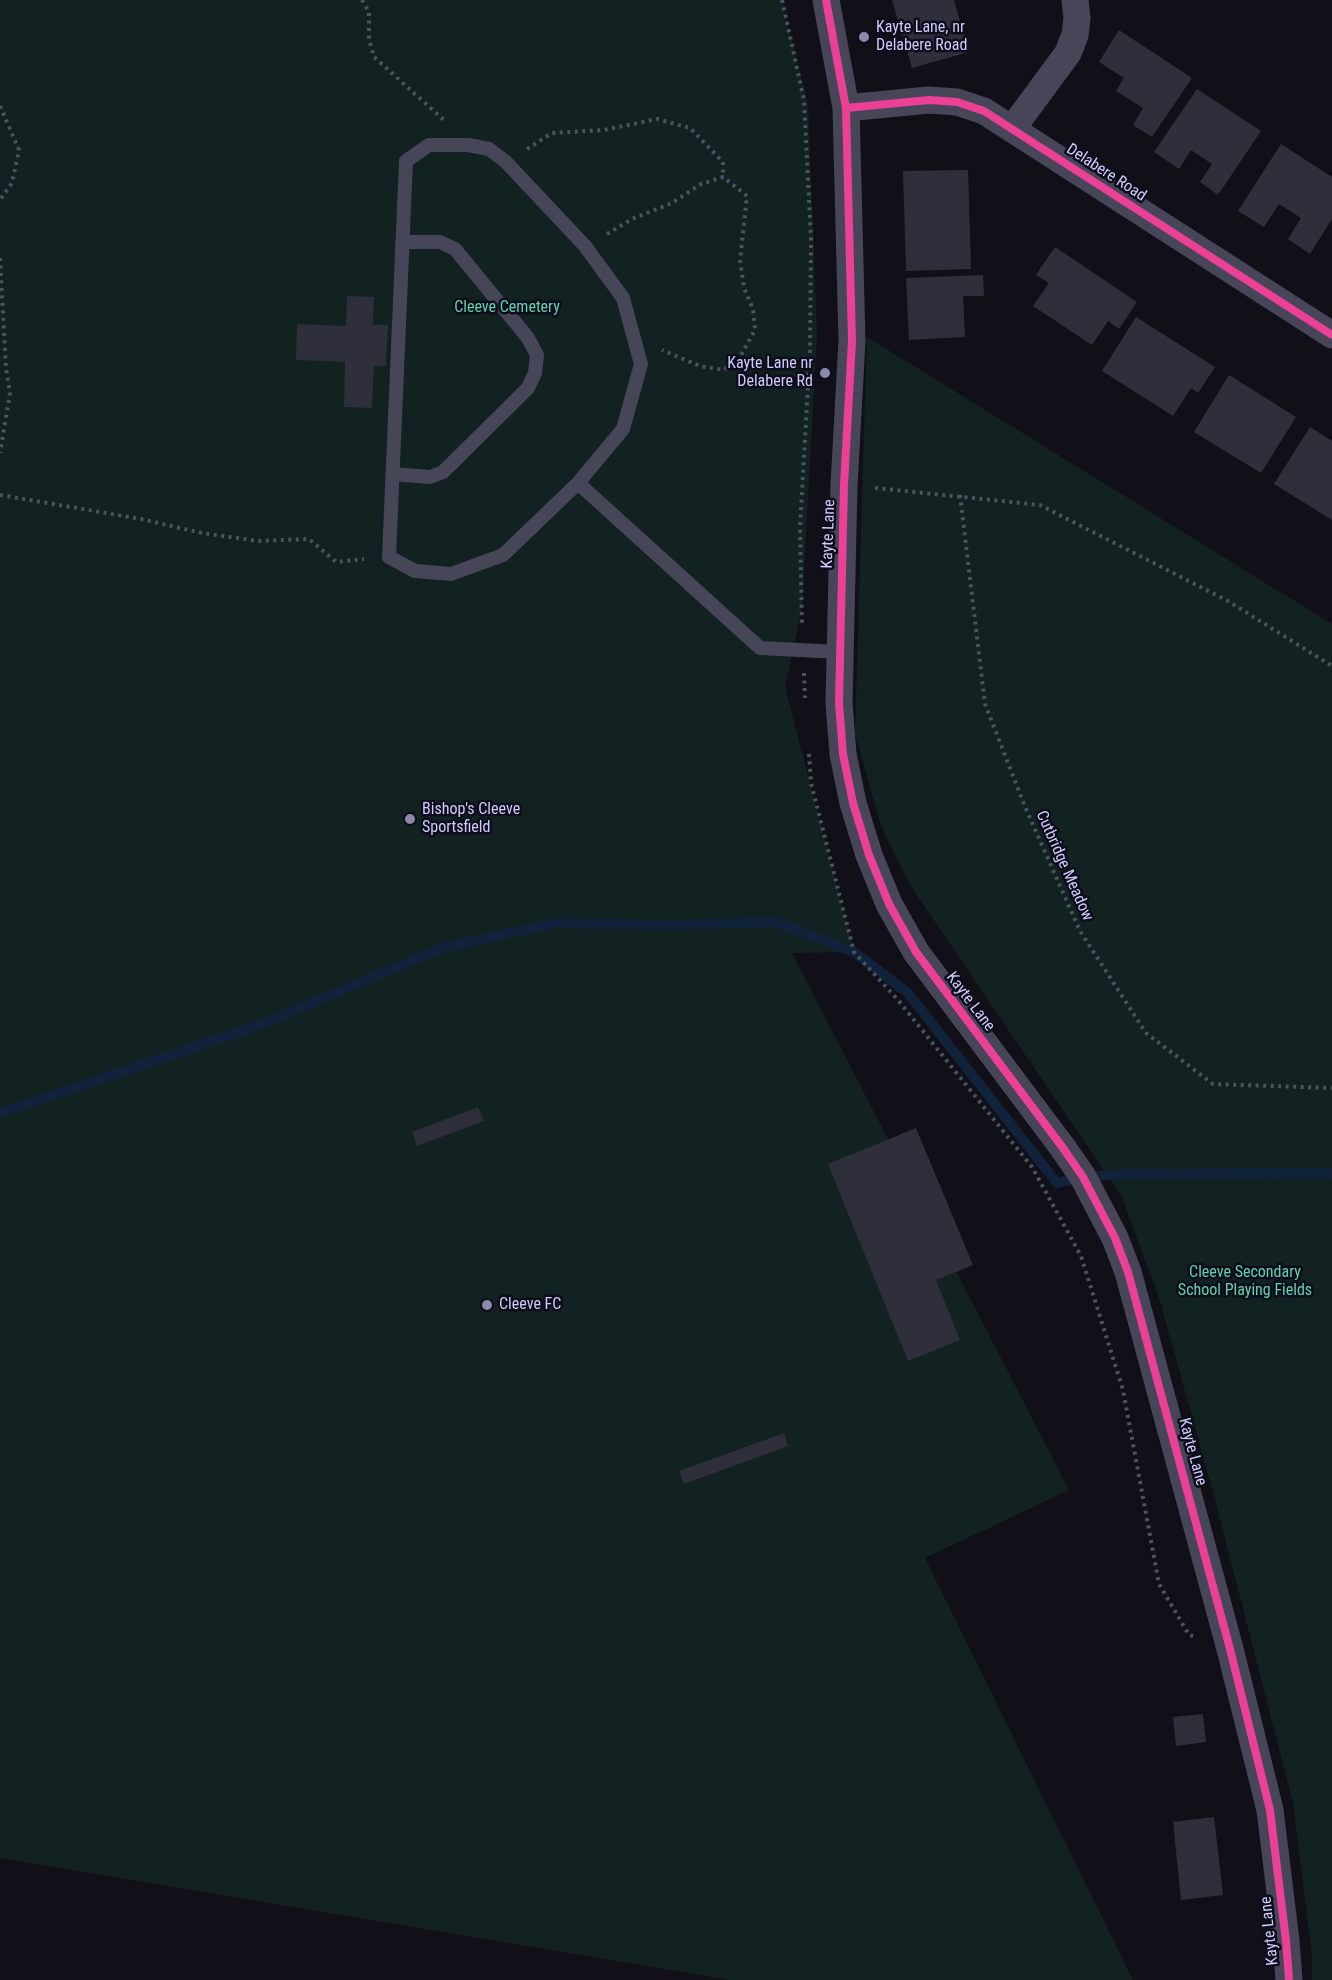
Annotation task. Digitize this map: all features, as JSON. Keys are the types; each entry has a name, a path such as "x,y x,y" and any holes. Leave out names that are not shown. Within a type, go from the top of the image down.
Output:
{"street":[{"name":"Kayte Lane","path":"826,0 846,108 852,341 838,652 843,754 853,803 869,855 890,904 916,952 1063,1148 1100,1207 1115,1238 1138,1307 1230,1649 1270,1810 1286,1941 1288,1980"},
{"path":"1012,129 1068,53 1075,34 1077,18 1075,0"},
{"name":"Delabere Road","path":"846,108 929,100 957,102 984,111 1332,335"}],"lane":[{"path":"429,145 468,145 489,150 506,162 585,246 623,298 641,364 623,429 578,483 502,555 451,574 415,571 389,557 406,161 429,145"},
{"path":"393,474 430,477 443,472 528,388 535,373 537,356 528,338 455,249 440,242 402,242"},
{"path":"578,483 760,648 838,652"}],"path":[{"path":"362,0 369,12 369,39 374,57 436,112 468,145"},
{"path":"782,0 804,100 811,238 810,350 800,528 805,698"},
{"path":"0,106 19,150 12,183 0,200"},
{"path":"506,162 552,133 604,130 657,119 690,128 723,162 723,177"},
{"path":"585,246 632,219 672,203 700,184 723,177"},
{"path":"636,347 656,347 700,366 724,370 740,357 755,330 753,309 744,288 740,260 747,196 723,177"},
{"path":"0,258 6,368 10,393 0,453"},
{"path":"844,485 960,495 1040,505 1228,601 1332,666"},
{"path":"0,495 141,519 202,534 258,541 309,539 336,562 389,557"},
{"path":"808,753 811,783 854,952 898,1000 1032,1167 1081,1256 1123,1390 1159,1584 1189,1635 1230,1649"}],"green space":[{"name":"Cleeve Cemetery","path":"0,0 782,0 808,105 817,335 802,608 785,687 854,952 792,953 1069,1490 925,1558 1133,1980 730,1980 0,1858"},
{"name":"Cleeve Secondary School Playing Fields","path":"867,337 1332,624 1332,1980 1312,1980 1312,1956 1293,1803 1213,1492 1160,1301 1122,1197 910,885 882,829 855,734"}],"building":[{"path":"892,0 954,0 969,52 912,68"},
{"path":"1119,30 1192,78 1152,137 1133,125 1143,108 1116,91 1124,78 1099,62"},
{"path":"1197,89 1261,131 1218,195 1200,182 1212,164 1191,150 1179,169 1154,152"},
{"path":"1281,144 1332,177 1332,219 1310,254 1288,239 1301,218 1279,204 1264,227 1238,211"},
{"path":"968,170 971,269 906,271 903,171"},
{"path":"1055,247 1137,302 1119,329 1108,321 1092,345 1033,306 1049,283 1036,275"},
{"path":"983,275 984,296 963,296 965,337 909,340 906,278"},
{"path":"347,296 374,297 373,325 388,325 386,366 374,366 372,408 344,407 345,362 296,360 297,324 346,326"},
{"path":"1136,317 1215,367 1198,393 1191,388 1173,416 1102,371"},
{"path":"1229,375 1296,417 1261,473 1194,432"},
{"path":"1310,427 1332,441 1332,520 1274,484"},
{"path":"478,1107 484,1121 417,1146 412,1132"},
{"path":"916,1128 973,1265 936,1280 960,1340 908,1361 828,1164"},
{"path":"784,1433 788,1446 684,1484 679,1471"},
{"path":"1203,1714 1206,1742 1176,1746 1173,1717"},
{"path":"1214,1817 1223,1895 1181,1900 1173,1822"}],"waterway":[{"path":"0,1113 260,1025 442,948 557,923 666,925 776,922 854,952 908,993 1057,1183 1083,1177 1126,1174 1332,1173"}],"cycle path":[{"path":"826,0 846,108 852,341 844,485 839,703 843,754 853,803 869,855 889,904 916,952 1083,1177 1115,1238 1128,1272 1230,1649 1270,1810 1289,1980"},
{"path":"846,108 929,100 957,102 984,111 1332,335"}],"place":[{"name":"Kayte Lane, nr Delabere Road","path":"864,37"},
{"name":"Kayte Lane nr Delabere Rd","path":"825,373"},
{"name":"Bishop's Cleeve Sportsfield","path":"410,819"},
{"name":"Cleeve FC","path":"487,1305"}]}
